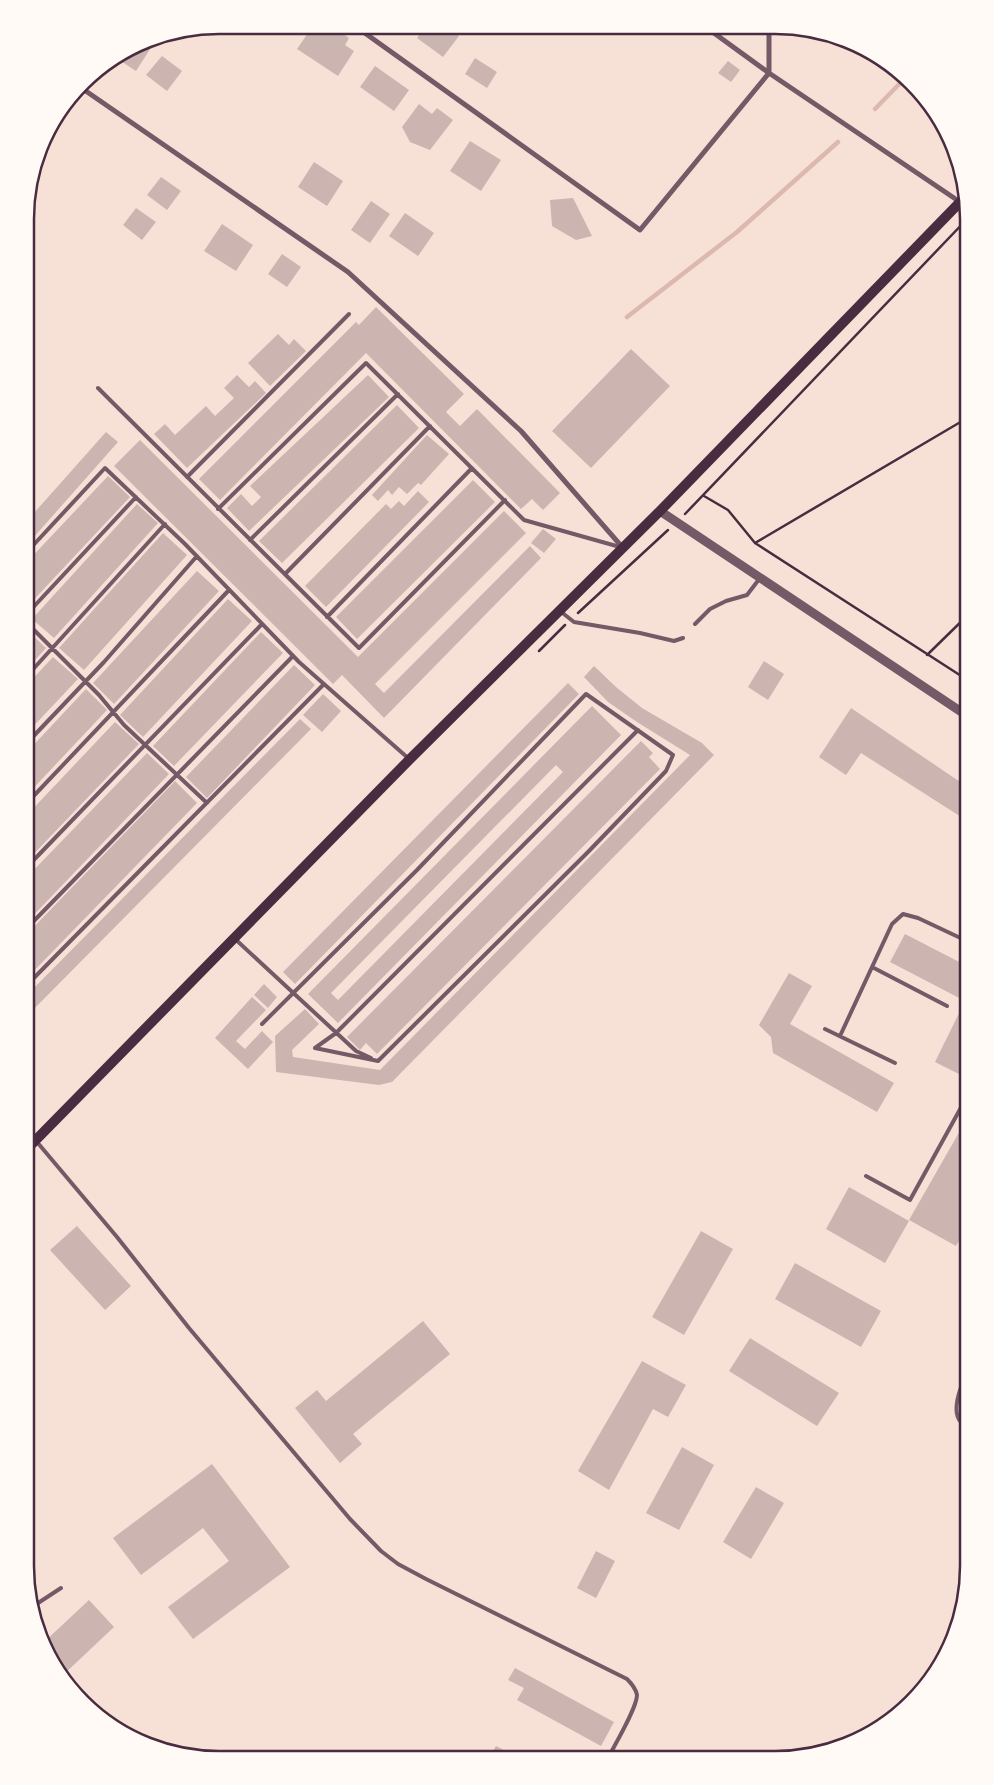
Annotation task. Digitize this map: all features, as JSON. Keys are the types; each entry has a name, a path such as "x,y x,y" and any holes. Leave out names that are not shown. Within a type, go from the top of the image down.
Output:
{"main road":[{"path":"35,1140 410,759 660,511 960,202"}],"street":[{"path":"366,34 640,230 769,73 769,34"},
{"path":"715,34 769,73 959,197"},
{"path":"86,91 348,272 520,431 623,548"},
{"path":"660,511 960,711"}],"lane":[{"path":"187,477 349,314"},
{"path":"218,508 366,363 524,520 623,548"},
{"path":"98,388 359,648 504,500"},
{"path":"250,540 398,394"},
{"path":"284,574 430,426"},
{"path":"34,544 105,468 165,524 293,656 410,759"},
{"path":"327,616 472,468"},
{"path":"34,606 136,496"},
{"path":"34,668 165,524"},
{"path":"34,736 86,681 197,556"},
{"path":"695,624 710,609 726,601 747,595 760,578"},
{"path":"34,796 229,590"},
{"path":"560,611 574,622 640,633 674,641 683,638"},
{"path":"34,860 262,624"},
{"path":"34,630 86,681 144,744 207,803"},
{"path":"34,921 293,656"},
{"path":"34,978 324,684"},
{"path":"262,1024 417,870 586,694 673,755 666,771 582,858 378,1061"},
{"path":"378,1061 314,1048 336,1032 638,730"},
{"path":"840,1036 892,924 903,914 918,918 960,938"},
{"path":"234,938 356,1051 378,1061"},
{"path":"872,967 947,1006"},
{"path":"825,1030 895,1063"},
{"path":"866,1176 910,1200 960,1109"},
{"path":"35,1140 118,1238 189,1328 350,1519 381,1551 398,1564 426,1580 627,1679 637,1695 633,1709 612,1751"},
{"path":"960,1392 956,1404 957,1415 960,1420"},
{"path":"37,1603 61,1588"}],"path":[{"path":"571,620 704,496 960,226"},
{"path":"755,543 960,422"},
{"path":"704,496 728,510 755,543 960,675"},
{"path":"927,654 960,623"}],"building":[{"path":"307,34 343,34 349,38 345,45 354,51 338,76 297,49"},
{"path":"420,34 456,34 459,36 443,57 417,38"},
{"path":"152,47 136,71 122,62"},
{"path":"162,56 182,71 167,91 146,75"},
{"path":"475,58 497,72 487,88 465,74"},
{"path":"728,61 740,70 731,82 718,73"},
{"path":"375,66 409,90 394,111 360,87"},
{"path":"419,104 432,114 437,108 453,120 430,150 410,142 402,127"},
{"path":"470,141 501,160 481,191 450,171"},
{"path":"314,162 343,181 327,206 298,187"},
{"path":"161,177 181,191 167,210 147,195"},
{"path":"573,198 592,236 576,240 552,226 550,200"},
{"path":"371,201 390,214 370,243 351,230"},
{"path":"136,208 156,222 142,240 123,225"},
{"path":"405,213 434,233 418,256 389,236"},
{"path":"222,224 253,245 236,271 204,251"},
{"path":"282,254 301,267 287,287 268,274"},
{"path":"376,307 464,394 446,412 460,426 477,409 560,493 543,510 532,499 521,509 366,353 220,500 199,479 356,322 359,325"},
{"path":"278,334 289,345 294,339 306,351 270,386 248,363"},
{"path":"631,349 670,386 591,468 552,431"},
{"path":"237,375 249,387 255,381 266,393 187,468 154,434 165,424 175,435 206,406 215,416 234,398 224,388"},
{"path":"368,375 389,397 249,531 227,508 241,494 252,506 261,497 250,486"},
{"path":"397,405 419,428 282,563 259,541"},
{"path":"106,432 118,442 34,537 34,513"},
{"path":"427,435 449,454 421,485 418,483 407,494 399,487 392,495 388,490 378,501 372,495"},
{"path":"140,440 358,657 504,511 526,533 375,684 384,693 530,546 541,558 384,718 342,675 333,684 114,466"},
{"path":"108,476 130,497 34,599 34,555"},
{"path":"473,480 495,502 357,639 336,617"},
{"path":"418,491 429,502 326,607 305,586 386,504 391,509 399,501 404,506"},
{"path":"137,504 158,523 54,638 34,621 34,617"},
{"path":"543,529 556,539 544,553 531,543"},
{"path":"163,533 187,555 84,670 59,648"},
{"path":"197,571 219,591 114,704 93,683"},
{"path":"228,599 252,621 143,737 120,715"},
{"path":"261,632 283,653 174,766 153,746"},
{"path":"34,637 46,648 34,661"},
{"path":"53,657 78,679 34,726 34,677"},
{"path":"764,661 784,674 768,700 748,687"},
{"path":"294,665 315,685 207,798 186,777"},
{"path":"594,666 642,708 702,743 714,755 392,1082 379,1085 276,1072 275,1036 305,1009 319,1024 292,1050 293,1057 380,1070 690,755 608,702 584,677"},
{"path":"568,683 579,694 295,984 283,972"},
{"path":"86,689 107,710 34,788 34,744"},
{"path":"323,694 341,711 322,732 303,715"},
{"path":"592,706 621,735 338,1023 308,994","holes":["556,765 563,772 338,1000 331,993"]},
{"path":"851,708 960,782 960,816 861,753 846,775 819,757"},
{"path":"300,719 311,729 34,1009 34,988"},
{"path":"115,722 139,744 34,854 34,808"},
{"path":"641,741 653,753 649,757 660,769 377,1054 366,1043 360,1050 347,1037"},
{"path":"147,753 169,774 34,915 34,870"},
{"path":"175,781 197,803 34,971 34,927"},
{"path":"905,934 960,962 960,998 890,962"},
{"path":"789,973 812,986 790,1024 894,1083 877,1112 773,1053 771,1037 759,1025"},
{"path":"264,984 277,997 268,1008 254,995"},
{"path":"252,997 266,1010 236,1041 245,1049 262,1031 273,1042 248,1069 215,1038"},
{"path":"960,1011 960,1074 935,1062"},
{"path":"960,1131 960,1239 956,1246 909,1220"},
{"path":"849,1187 909,1221 885,1263 826,1229"},
{"path":"77,1226 131,1286 105,1310 50,1250"},
{"path":"701,1231 733,1249 684,1335 652,1317"},
{"path":"795,1263 881,1311 861,1347 775,1299"},
{"path":"423,1321 450,1354 353,1434 362,1444 340,1463 295,1408 317,1390 326,1401"},
{"path":"750,1338 839,1393 817,1426 729,1371"},
{"path":"642,1361 686,1385 668,1417 653,1409 609,1490 578,1471"},
{"path":"682,1447 714,1465 679,1530 646,1513"},
{"path":"212,1464 290,1567 193,1639 168,1607 229,1561 203,1528 141,1575 113,1538"},
{"path":"756,1487 784,1503 751,1559 723,1542"},
{"path":"596,1551 615,1561 596,1598 577,1588"},
{"path":"89,1600 114,1627 67,1672 48,1638"},
{"path":"515,1668 614,1722 601,1746 517,1700 524,1688 508,1680"},
{"path":"496,1746 506,1751 493,1751"}],"waterway":[{"path":"875,109 900,83"},
{"path":"627,317 737,232 838,142"}]}
